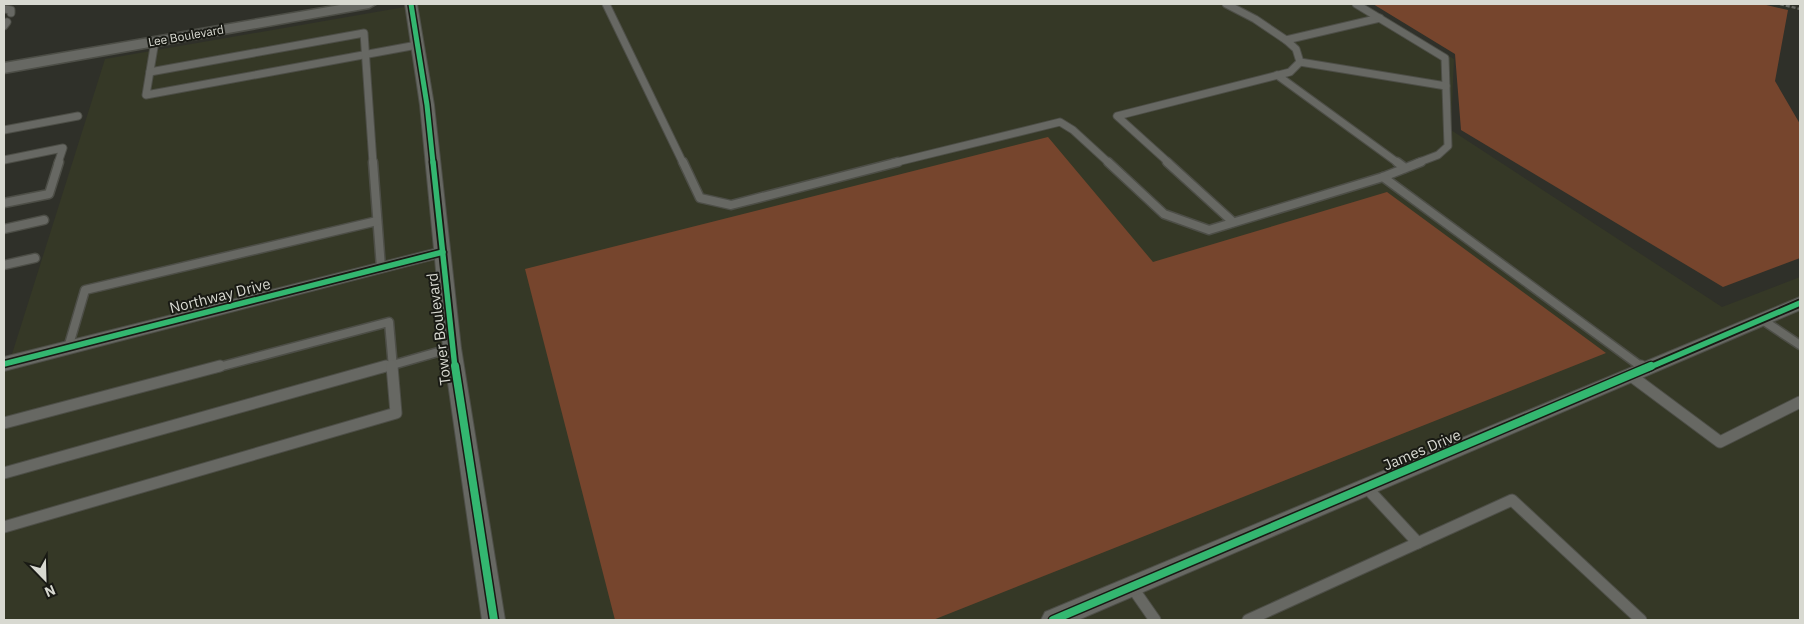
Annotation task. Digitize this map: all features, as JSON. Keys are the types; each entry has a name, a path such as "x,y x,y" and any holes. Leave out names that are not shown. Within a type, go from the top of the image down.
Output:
{"street":[{"name":"Lee Boulevard","path":"4,68 369,4"},
{"name":"Tower Boulevard","path":"411,4 427,105 452,348 494,620"},
{"name":"Northway Drive","path":"4,364 443,252"},
{"name":"James Drive","path":"1053,620 1800,303"}],"lane":[{"path":"606,4 700,198 731,205 1060,122 1073,130 1164,214 1209,230 1383,177 1438,155 1448,146 1446,58 1356,4"},
{"path":"1226,4 1255,18 1286,40 1296,50 1300,62"},
{"path":"4,9 11,10 11,13"},
{"path":"1286,40 1380,18"},
{"path":"150,72 364,33 381,268"},
{"path":"156,41 146,96 417,45"},
{"path":"1232,222 1117,116 1290,72 1300,62"},
{"path":"1300,62 1446,86"},
{"path":"1277,75 1405,168"},
{"path":"4,130 78,116"},
{"path":"4,160 63,148 49,194 4,203"},
{"path":"1383,177 1638,372 1720,442 1800,402"},
{"path":"4,229 44,220"},
{"path":"68,348 85,290 377,221"},
{"path":"4,265 35,258"},
{"path":"1761,320 1800,345"},
{"path":"4,423 389,322 396,413 4,527"},
{"path":"4,473 452,348"},
{"path":"1366,487 1418,543"},
{"path":"1248,620 1512,500 1641,620"},
{"path":"1132,587 1155,620"}],"path":[{"path":"1780,4 1800,9"}],"shaded area":[{"path":"422,4 1364,4 1454,59 1451,130 1722,307 1800,277 1800,620 4,620 4,371 7,370 105,59"},
{"path":"1373,4 1762,4 1788,10 1775,81 1800,124 1800,258 1723,287 1461,130 1455,54"},
{"path":"1048,137 1153,262 1387,192 1606,353 933,620 615,620 525,269"}],"cycle path":[{"path":"411,4 427,105 452,348 494,620"},
{"path":"4,364 443,252"},
{"path":"1053,620 1800,303"}]}
